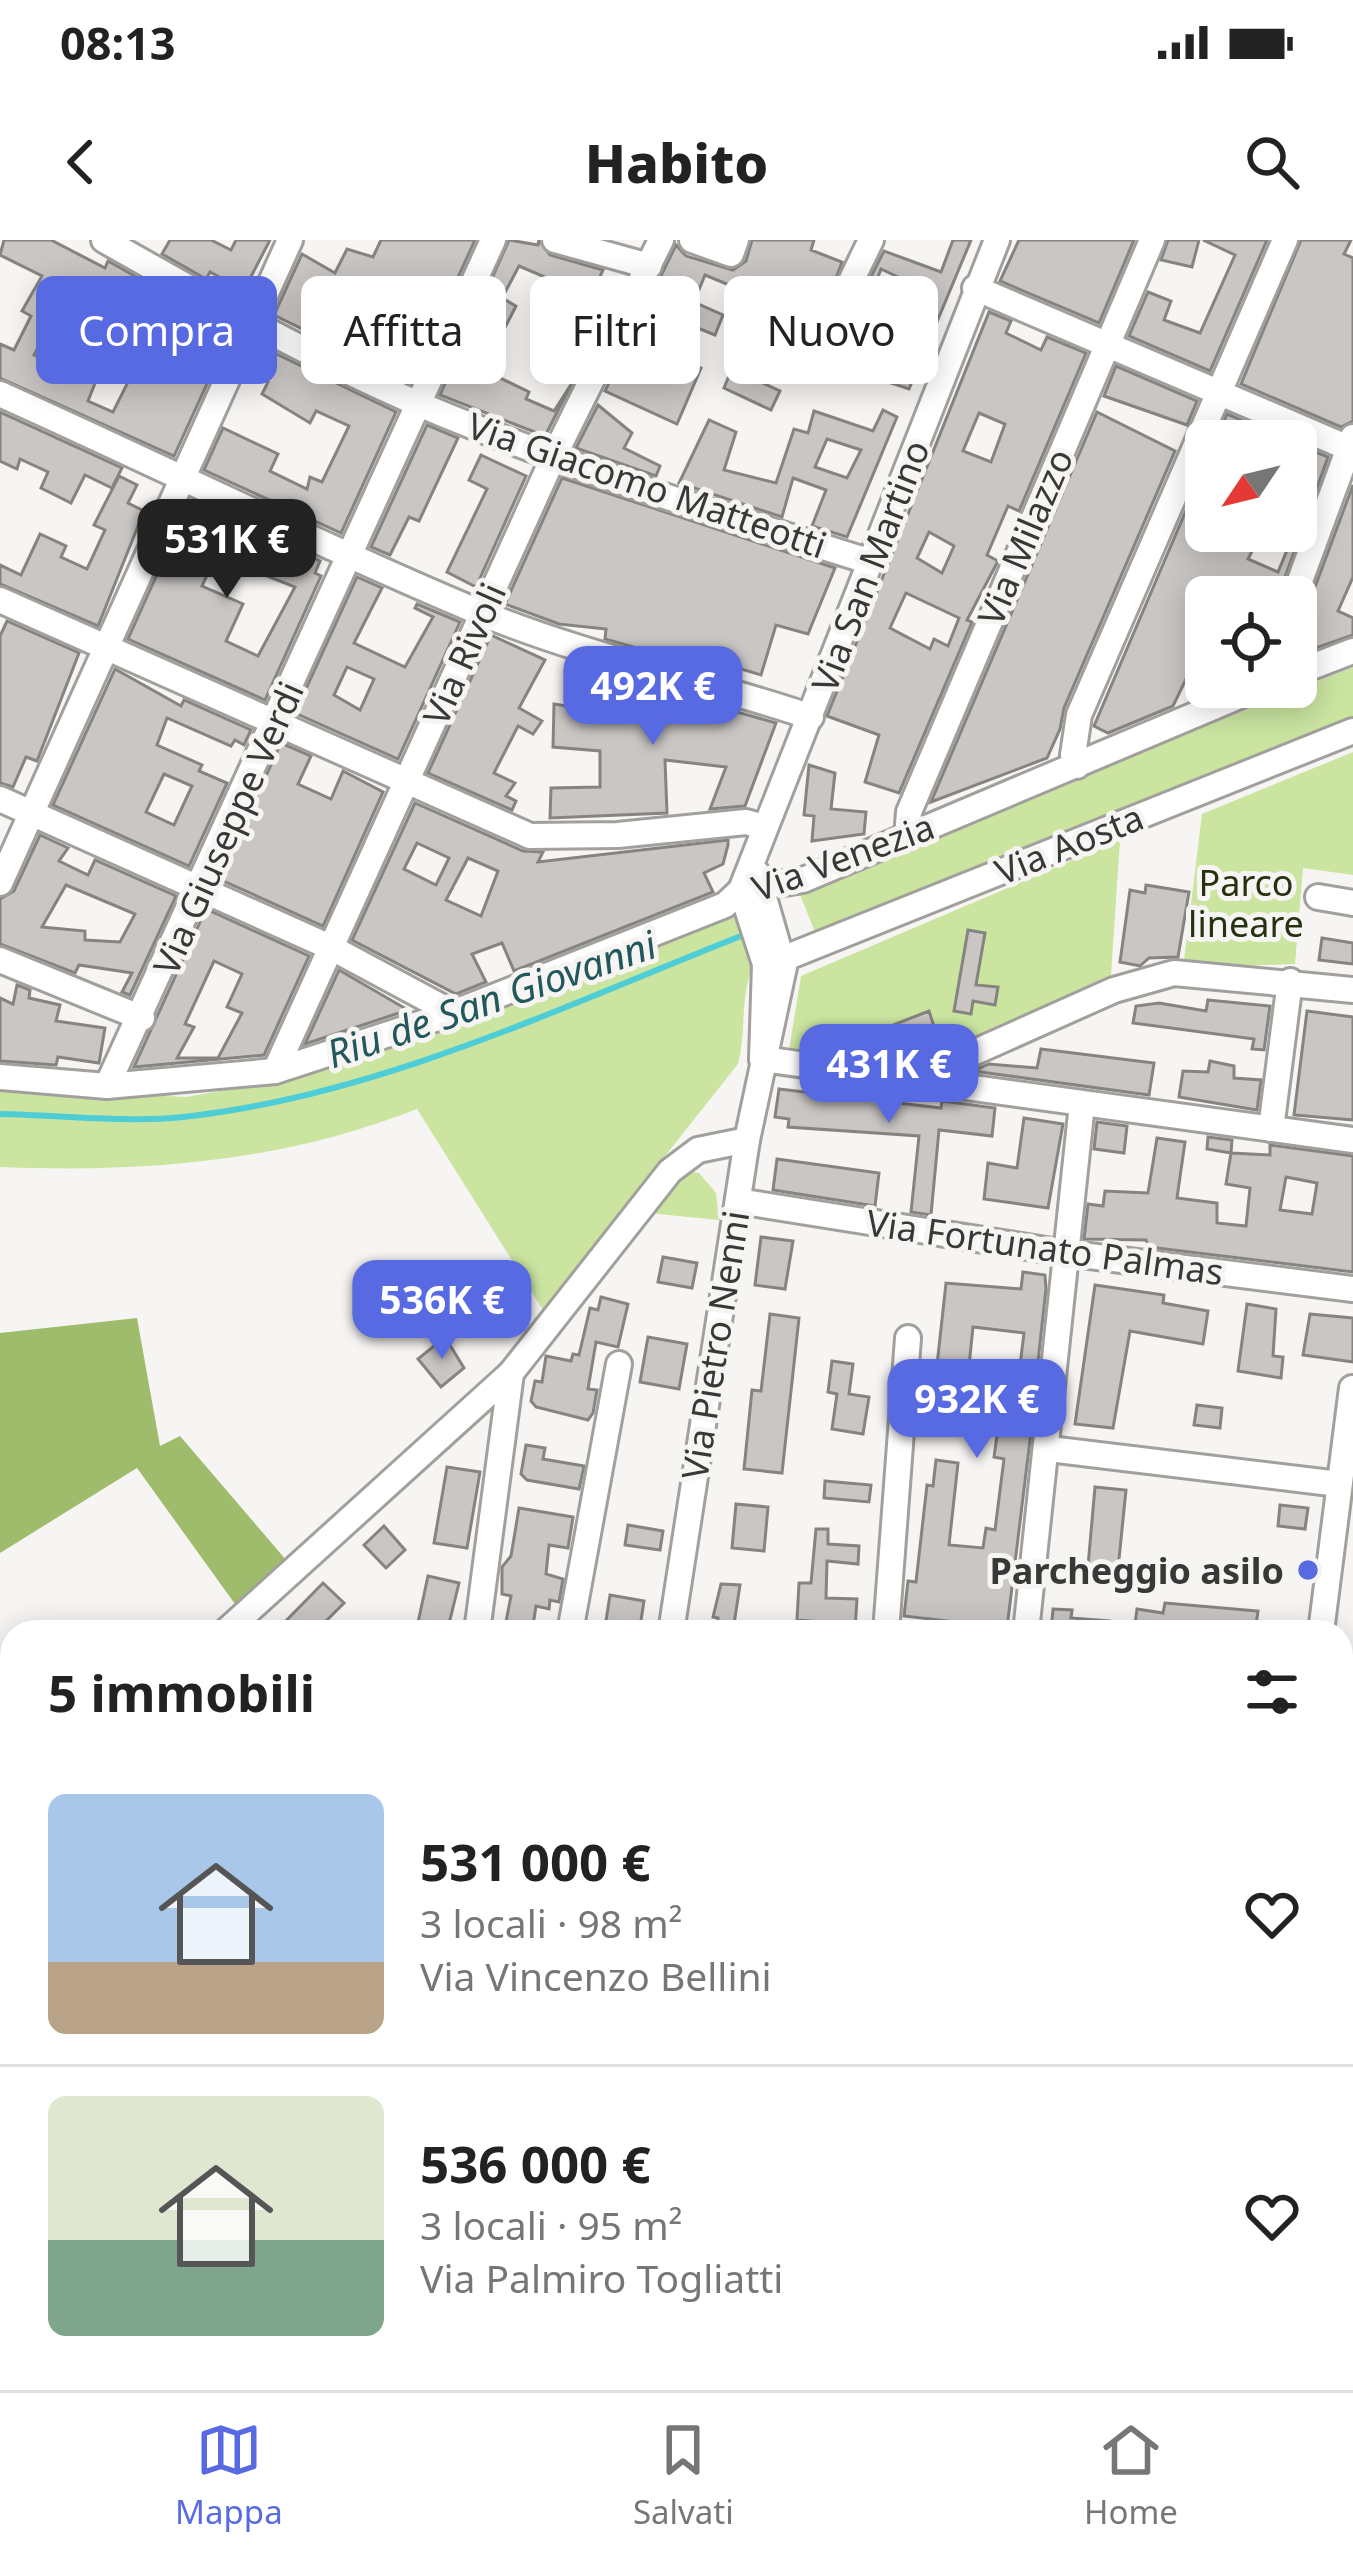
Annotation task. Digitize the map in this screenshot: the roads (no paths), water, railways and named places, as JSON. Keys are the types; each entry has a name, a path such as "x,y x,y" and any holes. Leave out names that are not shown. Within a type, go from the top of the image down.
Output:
{"street":[{"name":"Via Giacomo Matteotti","path":"104,240 168,276"},
{"path":"272,276 290,240"},
{"name":"Via Giuseppe Verdi","path":"107,1085 202,888 493,240"},
{"path":"555,240 649,266"},
{"name":"Via Rivoli","path":"275,1071 553,458 661,240"},
{"path":"692,240 731,254 736,240"},
{"path":"854,276 872,240"},
{"name":"Via San Martino","path":"752,895 754,859 764,826 997,240"},
{"name":"Via Milazzo","path":"907,837 909,812 1153,240"},
{"path":"1077,766 1073,754 1079,715 1285,240"},
{"path":"975,288 1352,445 1302,576"},
{"name":"Via Giacomo Matteotti","path":"277,336 418,404 553,458 872,562"},
{"path":"0,883 222,384"},
{"path":"0,394 482,613 588,652 710,683 811,717"},
{"path":"0,600 530,836 618,835 746,822 764,826"},
{"path":"1317,665 1353,651"},
{"name":"Via Venezia","path":"0,1077 107,1085 199,1082 275,1071 453,1013 907,837 1212,708"},
{"name":"Via Aosta","path":"778,959 1353,730"},
{"path":"0,799 332,948 453,1013"},
{"path":"791,882 780,898 796,940 817,946"},
{"name":"Via Pietro Nenni","path":"673,1620 747,1140 762,1059 775,1022 778,959 752,895"},
{"path":"1318,897 1353,903"},
{"path":"0,960 142,1018"},
{"path":"907,1082 1114,990 1174,974 1353,990"},
{"path":"1271,1129 1290,981"},
{"path":"966,1056 966,1089"},
{"path":"762,1059 1353,1140"},
{"path":"1028,1620 1082,1104"},
{"path":"238,1620 511,1373 670,1171 698,1150 747,1140"},
{"name":"Via Fortunato Palmas","path":"738,1202 1065,1252 1353,1289"},
{"path":"887,1620 908,1338"},
{"path":"578,1620 619,1364"},
{"path":"479,1620 511,1373"},
{"path":"1322,1620 1352,1388"},
{"path":"1049,1450 1339,1484"}],"waterway":[{"name":"Riu de San Giovanni","path":"0,1114 161,1119 328,1090 540,1018 746,934"}],"place":[{"name":"Parcheggio asilo","path":"1308,1570"}],"park label":[{"name":"Parco lineare","path":"1246,902"}]}
